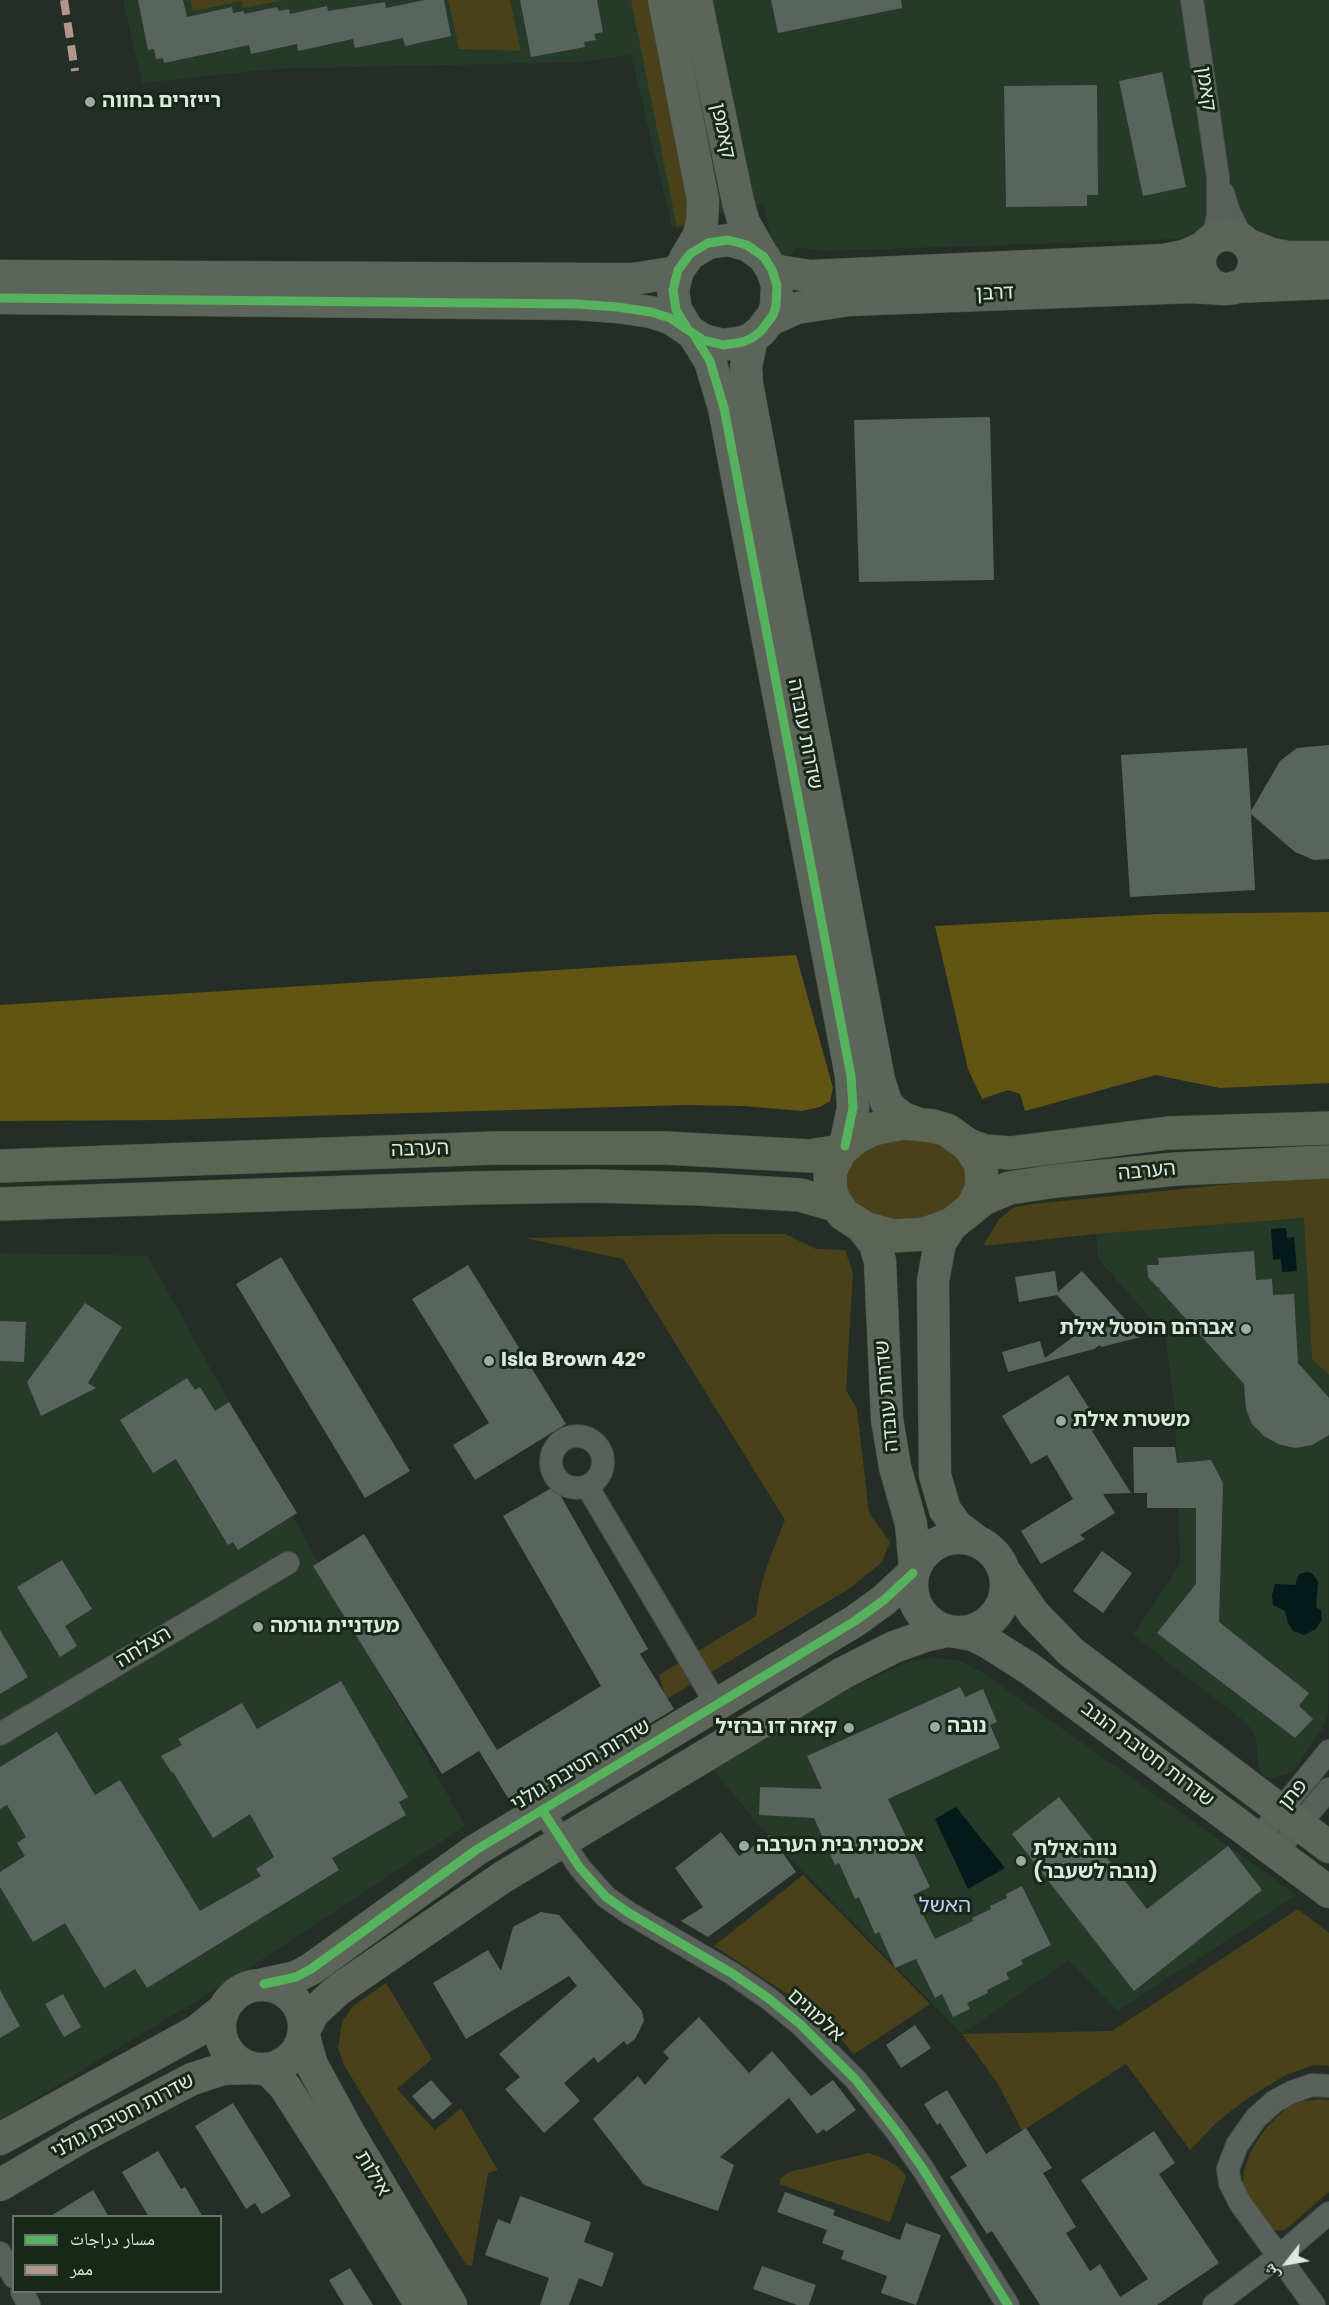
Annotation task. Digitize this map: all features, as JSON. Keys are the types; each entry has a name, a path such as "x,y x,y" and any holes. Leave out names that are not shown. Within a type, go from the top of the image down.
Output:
{"highway":[{"path":"903,1123 919,1124 947,1131 968,1145 981,1164 982,1187 962,1216 924,1234 909,1236 879,1233 861,1226 843,1214 831,1194 830,1172 843,1148 857,1137 873,1129 903,1123"},
{"name":"הערבה","path":"968,1145 985,1151 1010,1153 1168,1133 1329,1128"},
{"name":"הערבה","path":"0,1166 495,1148 666,1148 810,1156 843,1148"},
{"name":"הערבה","path":"962,1216 982,1199 1009,1188 1056,1180 1156,1170 1329,1162"},
{"name":"הערבה","path":"0,1204 593,1186 800,1195 836,1205"}],"street":[{"name":"קאמפן","path":"664,0 703,201 702,223 698,237 681,266"},
{"name":"קאמפן","path":"696,0 738,202 744,223 768,264"},
{"name":"קאמן","path":"1191,0 1218,177 1218,216 1215,229 1207,244"},
{"name":"קאמן","path":"1218,177 1229,212 1245,242"},
{"path":"1245,242 1254,259 1254,267 1246,281 1229,288 1215,286 1203,275 1200,259 1207,244 1225,235 1245,242 1272,254 1288,257 1329,257"},
{"path":"0,298 576,304 651,312 670,318 690,332 703,340 723,345 743,342 761,329 776,306 777,285 768,264 747,245 728,240 708,243 698,248 681,266 673,290 673,300 676,310 690,332"},
{"name":"דרבן","path":"768,264 810,276 1164,260 1184,256 1207,244"},
{"path":"0,276 633,279 681,266"},
{"name":"דרבן","path":"761,329 797,308 849,300 1329,283"},
{"name":"שדרות עובדה","path":"761,329 747,356 747,384 877,1073 883,1095 892,1110 903,1118 919,1124"},
{"name":"שדרות עובדה","path":"690,332 710,361 724,408 851,1076 853,1108 843,1148"},
{"path":"304,2033 303,2013 294,1998 280,1988 264,1984 256,1984 233,1995 224,2009 220,2024 226,2049 237,2061 260,2068 284,2063 301,2045 313,2013 338,1990 489,1886 843,1673 894,1647 928,1635 974,1629 990,1619 996,1612 1001,1605 1006,1587 1003,1569 993,1553 957,1526 945,1510 935,1475 933,1281 940,1243 962,1216"},
{"name":"שדרות עובדה","path":"861,1226 874,1244 880,1261 887,1419 895,1467 911,1524 914,1571"},
{"path":"587,1486 717,1705"},
{"path":"952,1631 931,1623 918,1609 912,1591 914,1571 927,1550 943,1540 961,1538 978,1542"},
{"name":"הצלחה","path":"0,1734 288,1563"},
{"name":"שדרות חטיבת הנגב","path":"1003,1569 1034,1614 1071,1652 1329,1847"},
{"name":"שדרות חטיבת גולני","path":"264,1984 296,1977 311,1969 461,1860 855,1622 884,1600 914,1571"},
{"name":"שדרות חטיבת הנגב","path":"952,1631 973,1635 1011,1655 1064,1692 1329,1892"},
{"name":"פתן","path":"1267,1845 1290,1817 1329,1751"},
{"name":"פתן","path":"1290,1817 1329,1789"},
{"name":"אלמוגים","path":"542,1810 588,1879 606,1897 733,1974 776,2005 821,2044 856,2080 892,2124 923,2169 1008,2305"},
{"name":"שדרות חטיבת גולני","path":"0,2139 197,2031 224,2009"},
{"name":"אילות","path":"304,2033 312,2065 349,2133 452,2305"},
{"name":"שדרות חטיבת גולני","path":"0,2185 83,2136 192,2079 224,2069 260,2068"},
{"name":"אילות","path":"260,2068 285,2087 421,2305"},
{"path":"1314,2305 1240,2203 1230,2183 1228,2169 1237,2145 1256,2118 1275,2101 1312,2085 1329,2086"},
{"path":"1214,2305 1279,2256 1329,2213"},
{"path":"0,2253 12,2274"}],"shaded area":[{"path":"123,0 1329,0 1329,241 1285,243 1238,237 825,251 797,247 778,269 763,203 672,227 631,55 579,62 272,69 142,83"},
{"path":"190,0 285,0 243,8 242,1 193,11"},
{"path":"448,0 510,0 521,51 459,49"},
{"path":"631,0 654,0 693,194 689,218 677,228"},
{"path":"1329,912 1329,1083 1220,1088 1156,1075 1025,1111 1020,1094 1008,1090 982,1099 968,1069 935,926 1159,914"},
{"path":"796,955 833,1088 830,1101 820,1107 802,1111 743,1106 685,1105 169,1120 0,1121 0,1005"},
{"path":"904,1137 941,1143 964,1161 969,1184 954,1206 922,1220 882,1220 853,1204 843,1183 846,1167 867,1147"},
{"path":"1329,1179 1329,1375 1312,1359 1304,1218 1096,1234 983,1246 999,1219 1013,1208 1032,1204 1242,1183"},
{"path":"1305,1218 1312,1359 1329,1375 1328,1711 1324,1726 1294,1770 1272,1778 1265,1777 1258,1766 1256,1738 1244,1721 1133,1635 1180,1564 1175,1410 1165,1334 1098,1259 1096,1234"},
{"path":"785,1234 816,1249 845,1250 853,1273 846,1390 857,1409 869,1513 890,1542 882,1562 850,1588 659,1704 665,1696 659,1675 756,1616 759,1593 785,1520 623,1259 525,1238"},
{"path":"0,1253 148,1256 465,1826 226,1983 0,2120"},
{"name":"נווה אילת (נובה לשעבר)","path":"932,1658 958,1660 982,1672 1297,1895 1117,2011 1069,1960 962,2034 760,1827 714,1770 830,1698 912,1661"},
{"path":"803,1875 930,2004 854,2054 832,2028 804,2005 714,1946"},
{"path":"1298,1909 1329,1933 1329,2066 1314,2065 1286,2075 1248,2098 1217,2122 1190,2150 1126,2064 1022,2131 998,2084 962,2034 1112,2031"},
{"path":"386,1983 432,2059 397,2089 435,2130 461,2108 498,2170 488,2173 472,2266 466,2265 344,2065 338,2048 342,2022 353,2006"},
{"path":"1329,2100 1329,2192 1285,2230 1277,2231 1271,2228 1248,2195 1243,2184 1244,2170 1252,2149 1266,2128 1286,2108 1303,2101"},
{"path":"868,2153 883,2158 898,2167 906,2176 890,2222 779,2184 781,2178 789,2172"}],"water":[{"path":"1286,1228 1287,1238 1294,1237 1297,1271 1282,1272 1281,1259 1273,1260 1271,1229"},
{"path":"1308,1572 1313,1574 1318,1582 1316,1607 1321,1610 1322,1619 1316,1629 1304,1635 1293,1631 1285,1611 1273,1605 1272,1595 1275,1584 1295,1585 1299,1574"},
{"path":"956,1807 1005,1868 968,1889 935,1819"}],"building":[{"path":"138,0 183,0 187,17 232,7 233,13 244,11 244,14 277,7 279,11 289,9 290,14 327,6 328,11 385,2 386,8 425,0 444,0 451,36 405,46 403,38 355,48 353,39 298,51 297,44 251,54 249,45 164,63 163,58 156,59 154,49 148,50"},
{"path":"520,0 597,0 603,32 594,34 596,40 584,42 585,47 531,57"},
{"path":"771,0 901,0 902,8 778,33"},
{"path":"1162,72 1186,187 1143,196 1119,81"},
{"path":"1097,85 1098,195 1087,195 1087,206 1006,207 1004,86"},
{"path":"990,417 994,580 859,582 854,420"},
{"path":"1329,745 1329,859 1314,860 1295,852 1251,814 1255,890 1130,897 1121,755 1247,748 1251,811 1280,761 1297,748"},
{"name":"אברהם הוסטל אילת","path":"1254,1251 1256,1280 1272,1279 1273,1295 1294,1294 1298,1363 1329,1398 1329,1435 1312,1445 1295,1448 1278,1444 1264,1436 1252,1424 1246,1409 1244,1384 1148,1277 1147,1265 1159,1265 1158,1258"},
{"path":"281,1257 410,1471 365,1498 236,1284"},
{"name":"Isla Brown 42°","path":"468,1265 566,1424 475,1480 453,1445 489,1423 412,1299"},
{"path":"1055,1271 1058,1292 1082,1271 1141,1337 1101,1347 1100,1345 1094,1349 1008,1372 1002,1352 1040,1341 1045,1358 1086,1327 1057,1295 1019,1302 1015,1277"},
{"path":"85,1303 122,1327 88,1383 96,1388 41,1416 27,1382"},
{"path":"0,1321 26,1322 24,1362 0,1361"},
{"path":"1068,1375 1094,1416 1089,1419 1095,1429 1092,1431 1131,1493 1103,1494 1115,1513 1080,1535 1085,1539 1041,1564 1021,1531 1073,1499 1047,1455 1031,1464 1002,1416"},
{"path":"187,1378 195,1390 200,1387 215,1411 229,1402 297,1513 238,1550 233,1542 228,1545 176,1459 153,1473 120,1420"},
{"path":"1133,1447 1175,1447 1177,1463 1211,1460 1223,1483 1219,1622 1309,1693 1299,1706 1313,1719 1295,1738 1157,1633 1196,1584 1196,1508 1147,1508 1147,1493 1134,1493"},
{"path":"555,1486 648,1649 640,1654 674,1709 513,1806 479,1751 442,1774 313,1566 364,1534 497,1750 601,1686 503,1516"},
{"path":"1102,1551 1132,1573 1103,1613 1073,1591"},
{"path":"62,1560 92,1609 65,1626 77,1646 60,1657 17,1587"},
{"path":"0,1630 28,1677 0,1694"},
{"path":"341,1681 408,1797 399,1802 406,1815 332,1858 339,1870 147,1988 135,1969 104,1988 65,1923 33,1942 0,1887 0,1872 25,1856 17,1843 26,1837 7,1805 0,1809 0,1767 57,1732 95,1795 120,1780 200,1911 261,1876 256,1869 274,1857 250,1814 213,1838 161,1756 182,1745 178,1739 242,1703 257,1729"},
{"path":"960,1687 965,1697 983,1689 997,1722 990,1725 1000,1748 888,1799 930,1887 913,1895 935,1939 973,1921 972,1918 991,1909 990,1906 1007,1898 1006,1894 1022,1886 1051,1945 1021,1960 1023,1964 1006,1973 1009,1979 967,2003 970,2009 953,2017 942,1994 935,1998 916,1959 895,1968 879,1932 875,1934 859,1897 855,1899 839,1863 835,1865 814,1818 759,1815 760,1787 822,1789 807,1756"},
{"path":"1059,1797 1147,1909 1228,1846 1262,1890 1134,1991 1012,1834"},
{"path":"721,1832 739,1856 770,1835 796,1872 708,1937 681,1921 703,1907 675,1868"},
{"path":"541,1912 559,1915 642,2011 644,2021 635,2039 627,2045 624,2041 598,2063 594,2057 564,2083 580,2101 544,2133 505,2089 520,2077 499,2054 577,1986 569,1976 466,2039 433,1983 488,1950 501,1971 513,1927"},
{"path":"0,1990 20,2026 0,2038"},
{"path":"63,1994 81,2027 64,2037 45,2004"},
{"path":"699,2017 749,2073 772,2051 811,2096 833,2080 856,2110 826,2132 824,2129 817,2134 789,2098 720,2157 734,2165 718,2211 644,2185 593,2119 638,2076 645,2085 669,2058 663,2052"},
{"path":"915,2025 931,2048 901,2068 886,2045"},
{"path":"431,2080 452,2104 433,2120 412,2096"},
{"path":"947,2090 986,2154 1026,2128 1052,2168 1043,2173 1076,2227 1066,2233 1090,2271 1100,2264 1120,2297 1148,2279 1081,2180 1154,2131 1175,2163 1159,2174 1219,2263 1157,2305 1040,2305 992,2231 987,2234 950,2177 967,2166 940,2123 937,2125 924,2104"},
{"path":"233,2103 291,2196 262,2214 255,2203 246,2209 195,2126"},
{"path":"158,2151 181,2189 185,2187 202,2215 148,2215 122,2172"},
{"path":"93,2190 108,2215 52,2215"},
{"path":"785,2192 835,2210 833,2215 900,2240 906,2223 941,2235 916,2305 881,2293 887,2276 841,2259 844,2251 822,2243 827,2230 777,2212"},
{"path":"520,2196 591,2222 584,2242 614,2253 602,2287 579,2278 569,2305 540,2305 549,2278 485,2255 498,2219 510,2224"},
{"path":"762,2266 816,2285 809,2305 797,2305 753,2289"},
{"path":"350,2268 373,2305 344,2305 329,2280"}],"marked path":[{"path":"64,0 75,71"}],"cycle path":[{"path":"0,298 576,304 651,312 670,318 703,340 723,345 752,338 761,331 773,315 777,285 764,257 747,245 728,240 708,243 690,254 678,270 673,290 676,310 687,328"},
{"path":"694,335 710,361 724,408 851,1076 853,1108 845,1146"},
{"path":"264,1984 296,1977 311,1969 476,1850 855,1621 884,1600 913,1573"},
{"path":"542,1810 580,1868 606,1897 733,1974 768,1998 800,2024 856,2080 923,2169 1008,2305"}],"place":[{"name":"רייזרים בחווה","path":"90,102"},
{"name":"אברהם הוסטל אילת","path":"1246,1329"},
{"name":"Isla Brown 42°","path":"489,1361"},
{"name":"משטרת אילת","path":"1061,1421"},
{"name":"מעדניית גורמה","path":"258,1627"},
{"name":"נובה","path":"935,1727"},
{"name":"קאזה דו ברזיל","path":"849,1728"},
{"name":"אכסנית בית הערבה","path":"744,1846"},
{"name":"נווה אילת (נובה לשעבר)","path":"1021,1861"}],"district":[{"name":"האשל","path":"945,1907"}]}
